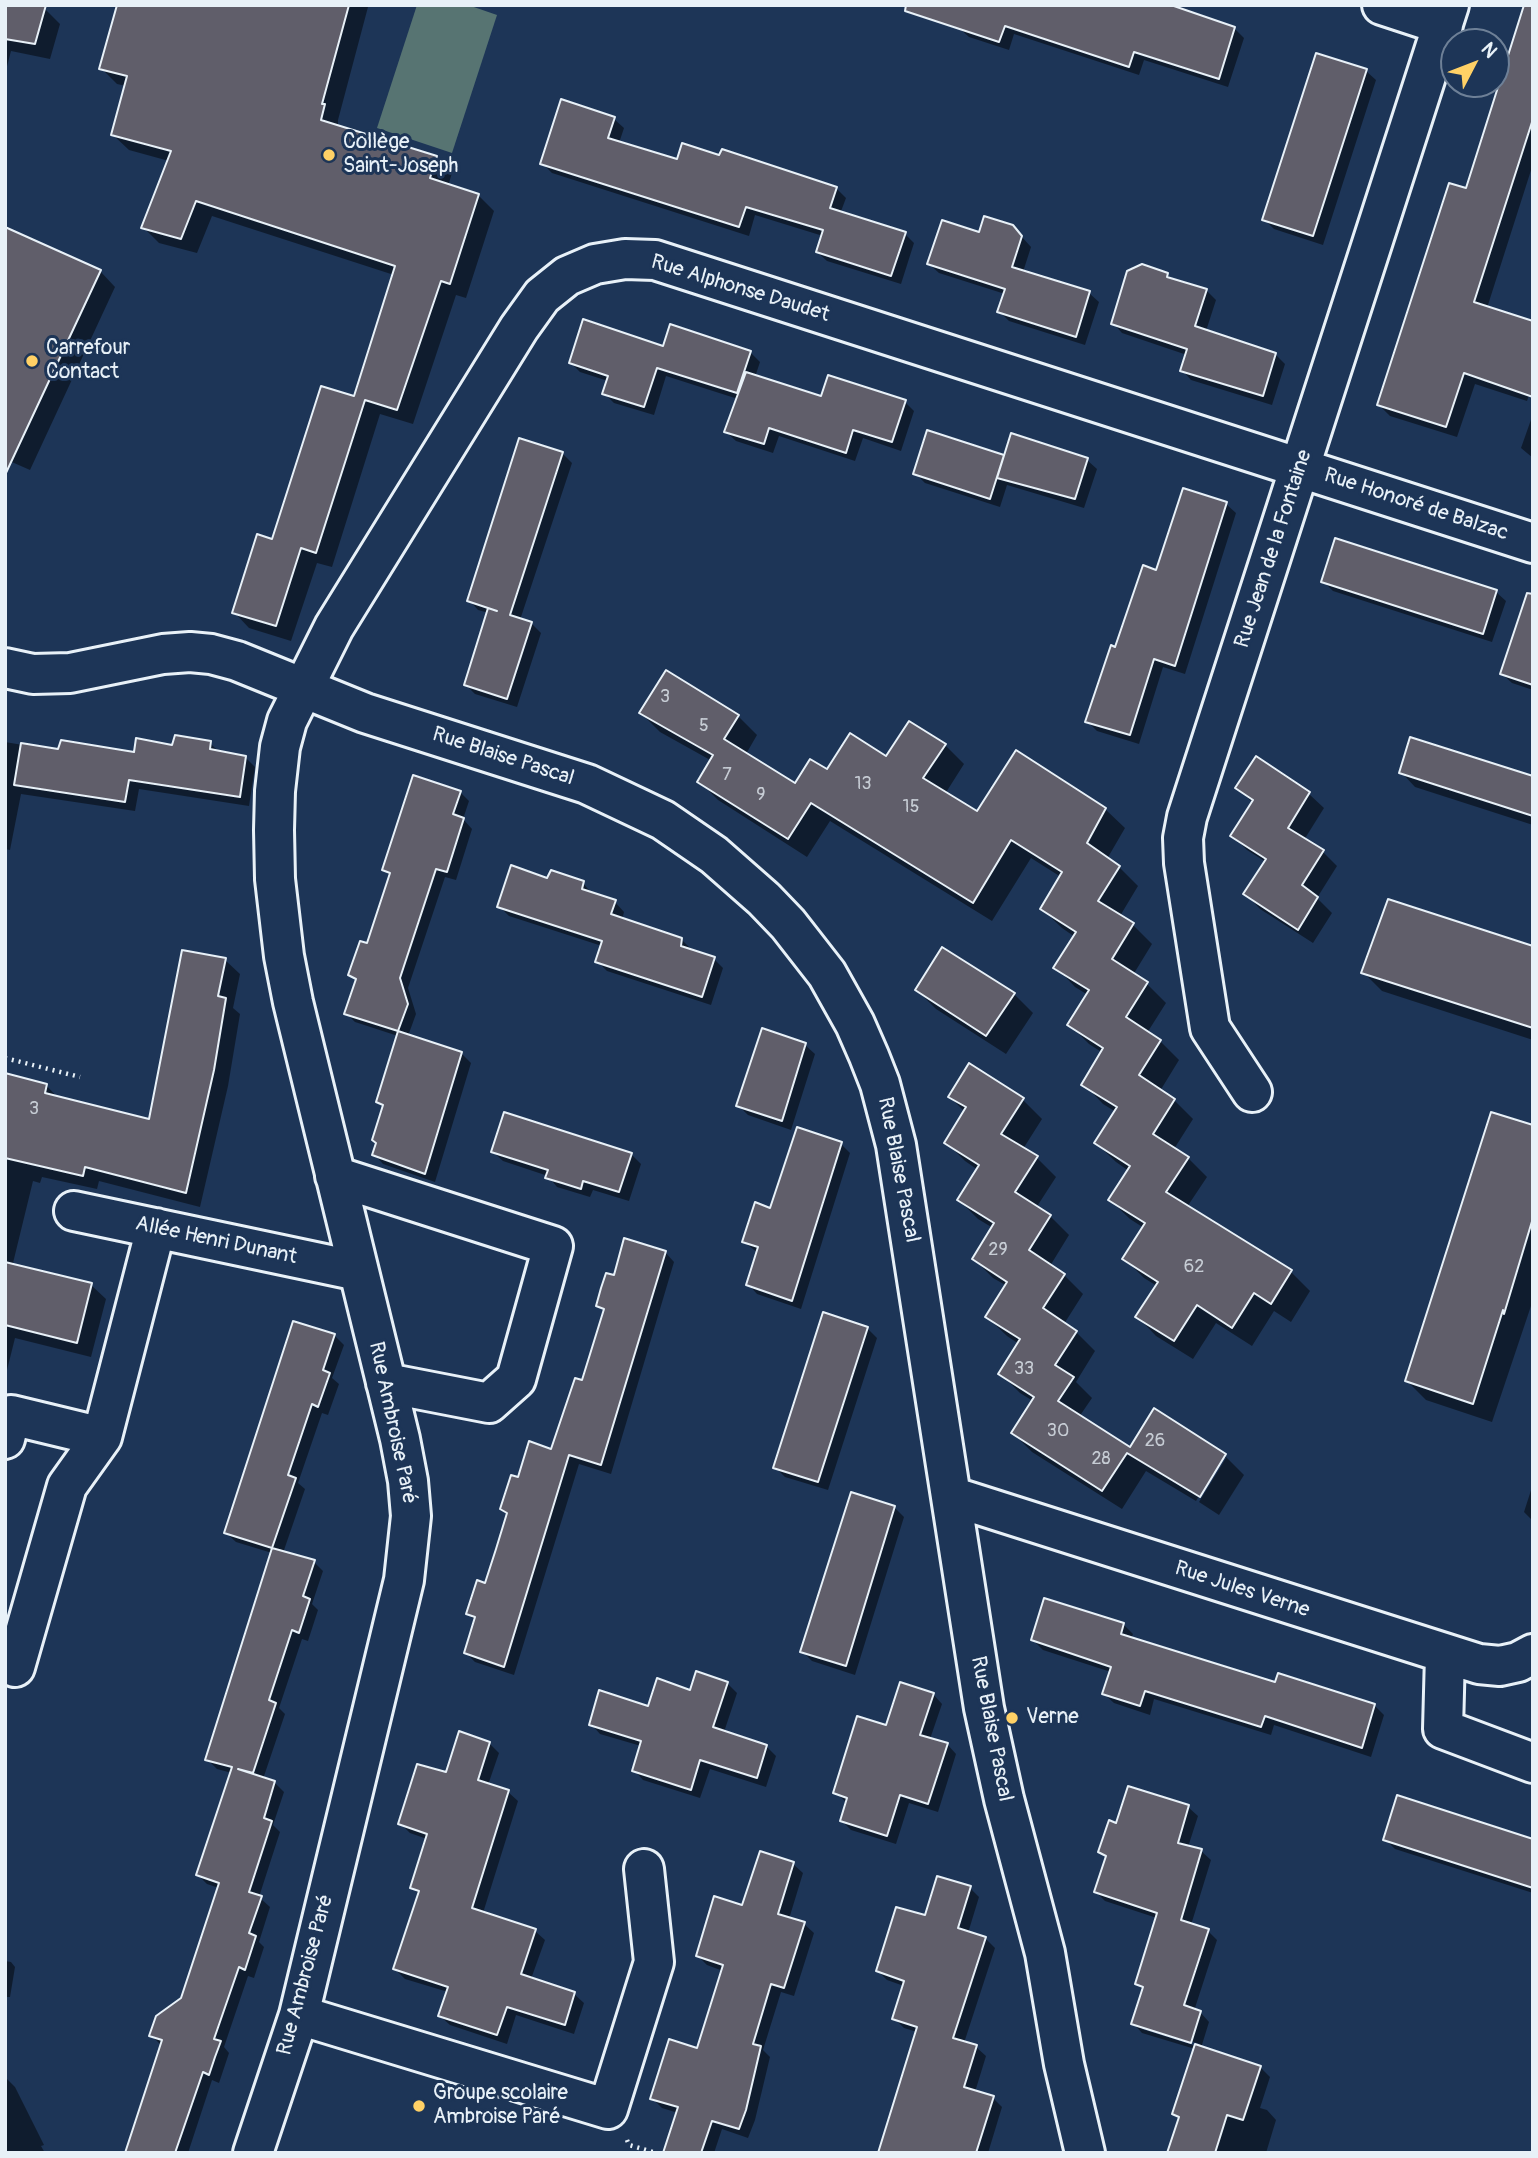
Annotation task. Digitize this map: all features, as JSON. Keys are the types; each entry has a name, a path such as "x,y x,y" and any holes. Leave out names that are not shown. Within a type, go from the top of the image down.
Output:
{"street":[{"path":"1382,5 1446,15"},
{"name":"Rue Jean de la Fontaine","path":"1252,1092 1210,1028 1184,863 1183,838 1187,817 1446,15"},
{"name":"Rue Alphonse Daudet","path":"302,687 334,627 519,328 542,296 567,276 595,264 625,259 655,260 687,269 1300,468"},
{"name":"Rue Honoré de Balzac","path":"1300,468 1533,543"},
{"name":"Rue Blaise Pascal","path":"5,668 33,674 71,673 163,654 211,654 237,661 365,713 587,784 642,808 690,837 723,862 764,899 808,948 827,974 855,1024 888,1111 904,1190 984,1708 1004,1799 1045,1953 1064,2064 1085,2153"},
{"name":"Rue Ambroise Paré","path":"253,2153 299,2015 404,1580 411,1516 408,1481 293,1002 279,919 275,879 275,791 287,721 302,687"},
{"path":"335,1176 553,1246 516,1379 489,1403 386,1383"},
{"name":"Allée Henri Dunant","path":"74,1211 358,1271"},
{"path":"15,1667 67,1486 103,1437 156,1228"},
{"path":"5,1439 11,1415 103,1437"},
{"name":"Rue Jules Verne","path":"951,1496 1445,1655 1479,1664 1500,1666 1518,1662 1533,1654"},
{"path":"1445,1655 1443,1729 1533,1763"},
{"path":"299,2015 608,2109 654,1962 644,1869"}],"path":[{"path":"5,1058 80,1077"}],"green space":[{"path":"417,5 468,5 497,15 452,153 377,128"}],"building":[{"path":"5,5 46,5 35,44 5,39"},
{"path":"117,5 349,5 322,104 325,104 321,120 437,156 430,178 479,194 450,284 441,281 397,410 365,400 316,553 301,548 276,626 232,613 257,534 272,539 321,386 354,396 395,266 196,201 181,239 141,228 171,151 111,135 127,76 99,69"},
{"path":"906,5 1171,5 1235,27 1219,79 1134,52 1129,67 1005,26 999,42 905,11"},
{"path":"1524,5 1533,5 1533,119 1474,302 1533,321 1533,397 1464,373 1446,427 1377,405 1449,183 1466,188 1495,98 1510,98 1510,49"},
{"path":"1316,53 1367,69 1313,236 1262,220"},
{"path":"561,99 615,117 608,138 677,159 682,143 719,155 722,149 837,187 830,208 906,232 891,276 816,252 823,230 746,207 739,227 540,164"},
{"path":"984,216 1013,225 1022,236 1012,267 1090,291 1076,337 997,312 1005,289 927,264 942,220 979,232"},
{"name":"Carrefour Contact","path":"5,227 101,270 5,475"},
{"path":"1142,264 1168,273 1167,277 1207,289 1195,326 1276,353 1263,396 1180,371 1187,349 1111,324 1127,271"},
{"path":"583,319 663,346 670,324 751,351 737,393 657,368 644,407 602,394 608,376 569,363"},
{"path":"746,372 821,396 828,375 906,400 892,442 853,430 846,453 769,428 764,444 724,432"},
{"path":"927,430 1004,455 990,499 913,474"},
{"path":"1011,433 1088,458 1075,499 997,478"},
{"path":"519,438 563,452 510,615 532,622 507,699 464,685 488,608 467,601"},
{"path":"1183,488 1227,502 1175,666 1154,659 1130,735 1085,722 1111,645 1115,647 1143,565 1156,570"},
{"path":"1335,538 1497,590 1483,634 1321,582"},
{"path":"1527,593 1533,594 1533,685 1500,674"},
{"path":"666,670 739,715 724,739 795,783 810,759 827,769 850,733 886,756 909,721 946,744 923,778 977,811 1016,750 1106,808 1087,843 1120,866 1098,901 1134,923 1112,959 1148,982 1126,1017 1161,1040 1139,1075 1175,1099 1153,1134 1189,1157 1166,1192 1292,1270 1271,1304 1254,1293 1232,1328 1197,1305 1174,1341 1135,1317 1158,1282 1122,1259 1145,1223 1108,1200 1130,1166 1094,1143 1117,1107 1081,1085 1103,1048 1067,1025 1089,990 1053,968 1076,932 1040,909 1062,872 1011,840 973,903 811,803 788,839 697,782 713,755 639,713"},
{"path":"175,735 211,741 210,749 246,756 240,797 129,780 125,802 14,785 21,743 58,749 61,740 134,752 136,738 172,745"},
{"path":"1410,737 1533,776 1533,816 1399,773"},
{"path":"1256,756 1310,792 1288,828 1324,850 1302,885 1318,897 1298,930 1243,894 1266,859 1230,836 1253,800 1235,788"},
{"path":"413,775 461,791 453,814 464,818 447,872 436,869 400,978 408,1004 398,1031 344,1014 356,979 348,975 360,941 367,943 390,873 382,870"},
{"path":"511,865 547,878 551,870 584,881 582,889 616,900 611,914 682,938 681,946 715,957 702,997 595,962 602,941 497,907"},
{"path":"1388,899 1533,946 1533,1028 1361,973"},
{"path":"942,947 1015,993 986,1036 915,990"},
{"path":"182,950 226,958 218,996 226,998 214,1070 186,1193 85,1167 83,1176 5,1158 5,1073 47,1084 45,1093 149,1119"},
{"path":"762,1028 806,1043 782,1121 736,1106"},
{"path":"398,1031 462,1052 425,1174 372,1155 376,1143 372,1140 383,1105 376,1102"},
{"path":"969,1063 1024,1098 1001,1134 1038,1156 1015,1192 1051,1215 1029,1250 1065,1274 1043,1308 1077,1331 1055,1365 1074,1377 1058,1401 1130,1447 1154,1408 1226,1454 1200,1497 1127,1453 1102,1491 1011,1433 1034,1397 998,1374 1020,1339 985,1317 1007,1282 972,1259 994,1223 957,1200 979,1165 944,1143 966,1107 948,1097"},
{"path":"504,1112 632,1153 619,1192 583,1181 581,1189 545,1178 548,1170 491,1152"},
{"path":"1491,1112 1533,1125 1533,1218 1473,1404 1405,1381"},
{"path":"797,1127 842,1142 792,1301 746,1285 758,1247 742,1242 755,1202 770,1208"},
{"path":"624,1238 666,1251 601,1465 569,1455 504,1667 464,1653 475,1617 466,1614 477,1580 485,1583 507,1513 500,1509 511,1475 518,1477 529,1441 551,1449 575,1378 582,1380 604,1309 596,1306 601,1288 606,1273 614,1275"},
{"path":"5,1262 92,1283 77,1343 5,1325"},
{"path":"823,1312 868,1327 818,1482 773,1468"},
{"path":"293,1321 335,1334 323,1370 330,1373 318,1407 312,1404 288,1475 296,1478 272,1548 224,1533"},
{"path":"851,1492 895,1506 846,1666 800,1652"},
{"path":"272,1548 315,1560 303,1596 310,1599 299,1633 292,1630 269,1700 276,1703 253,1773 238,1769 275,1781 264,1818 272,1821 249,1892 262,1896 249,1933 256,1936 245,1970 239,1967 214,2039 221,2041 209,2075 203,2072 175,2153 125,2153 162,2040 149,2036 156,2016 181,1998 219,1883 196,1875 232,1767 205,1760"},
{"path":"1044,1598 1124,1623 1121,1634 1275,1682 1278,1673 1375,1704 1362,1748 1265,1716 1261,1727 1145,1691 1140,1706 1102,1694 1111,1667 1031,1640"},
{"path":"696,1671 728,1682 713,1727 767,1745 757,1778 700,1760 691,1790 632,1771 641,1741 589,1725 599,1690 648,1706 657,1678 690,1690"},
{"path":"900,1682 934,1693 920,1735 948,1743 928,1804 900,1795 887,1836 840,1821 847,1798 833,1793 857,1716 886,1725"},
{"path":"459,1731 490,1742 478,1780 509,1790 472,1908 536,1929 521,1974 575,1992 565,2025 507,2007 497,2035 438,2016 448,1987 393,1969 419,1891 410,1888 427,1834 398,1824 417,1764 446,1772"},
{"path":"1128,1786 1189,1805 1178,1843 1202,1849 1181,1920 1209,1929 1184,2005 1201,2011 1191,2043 1131,2024 1143,1987 1135,1984 1157,1913 1094,1892 1106,1856 1098,1852 1109,1820 1116,1823"},
{"path":"1397,1795 1533,1839 1533,1888 1383,1840"},
{"path":"760,1851 794,1862 778,1914 805,1922 784,1988 771,1984 753,2044 761,2046 746,2110 739,2129 712,2121 701,2153 663,2153 678,2107 650,2099 669,2039 697,2048 723,1965 696,1956 714,1896 742,1905"},
{"path":"937,1876 971,1886 958,1928 986,1937 953,2038 977,2045 964,2087 994,2096 976,2153 878,2153 917,2027 892,2019 904,1981 876,1971 896,1907 925,1915"},
{"path":"1195,2044 1261,2066 1243,2120 1227,2115 1215,2153 1167,2153 1179,2117 1172,2114"}],"place":[{"name":"Collège Saint-Joseph","path":"329,155"},
{"name":"Carrefour Contact","path":"32,361"},
{"name":"Verne","path":"1012,1718"},
{"name":"Groupe scolaire Ambroise Paré","path":"419,2106"}]}
